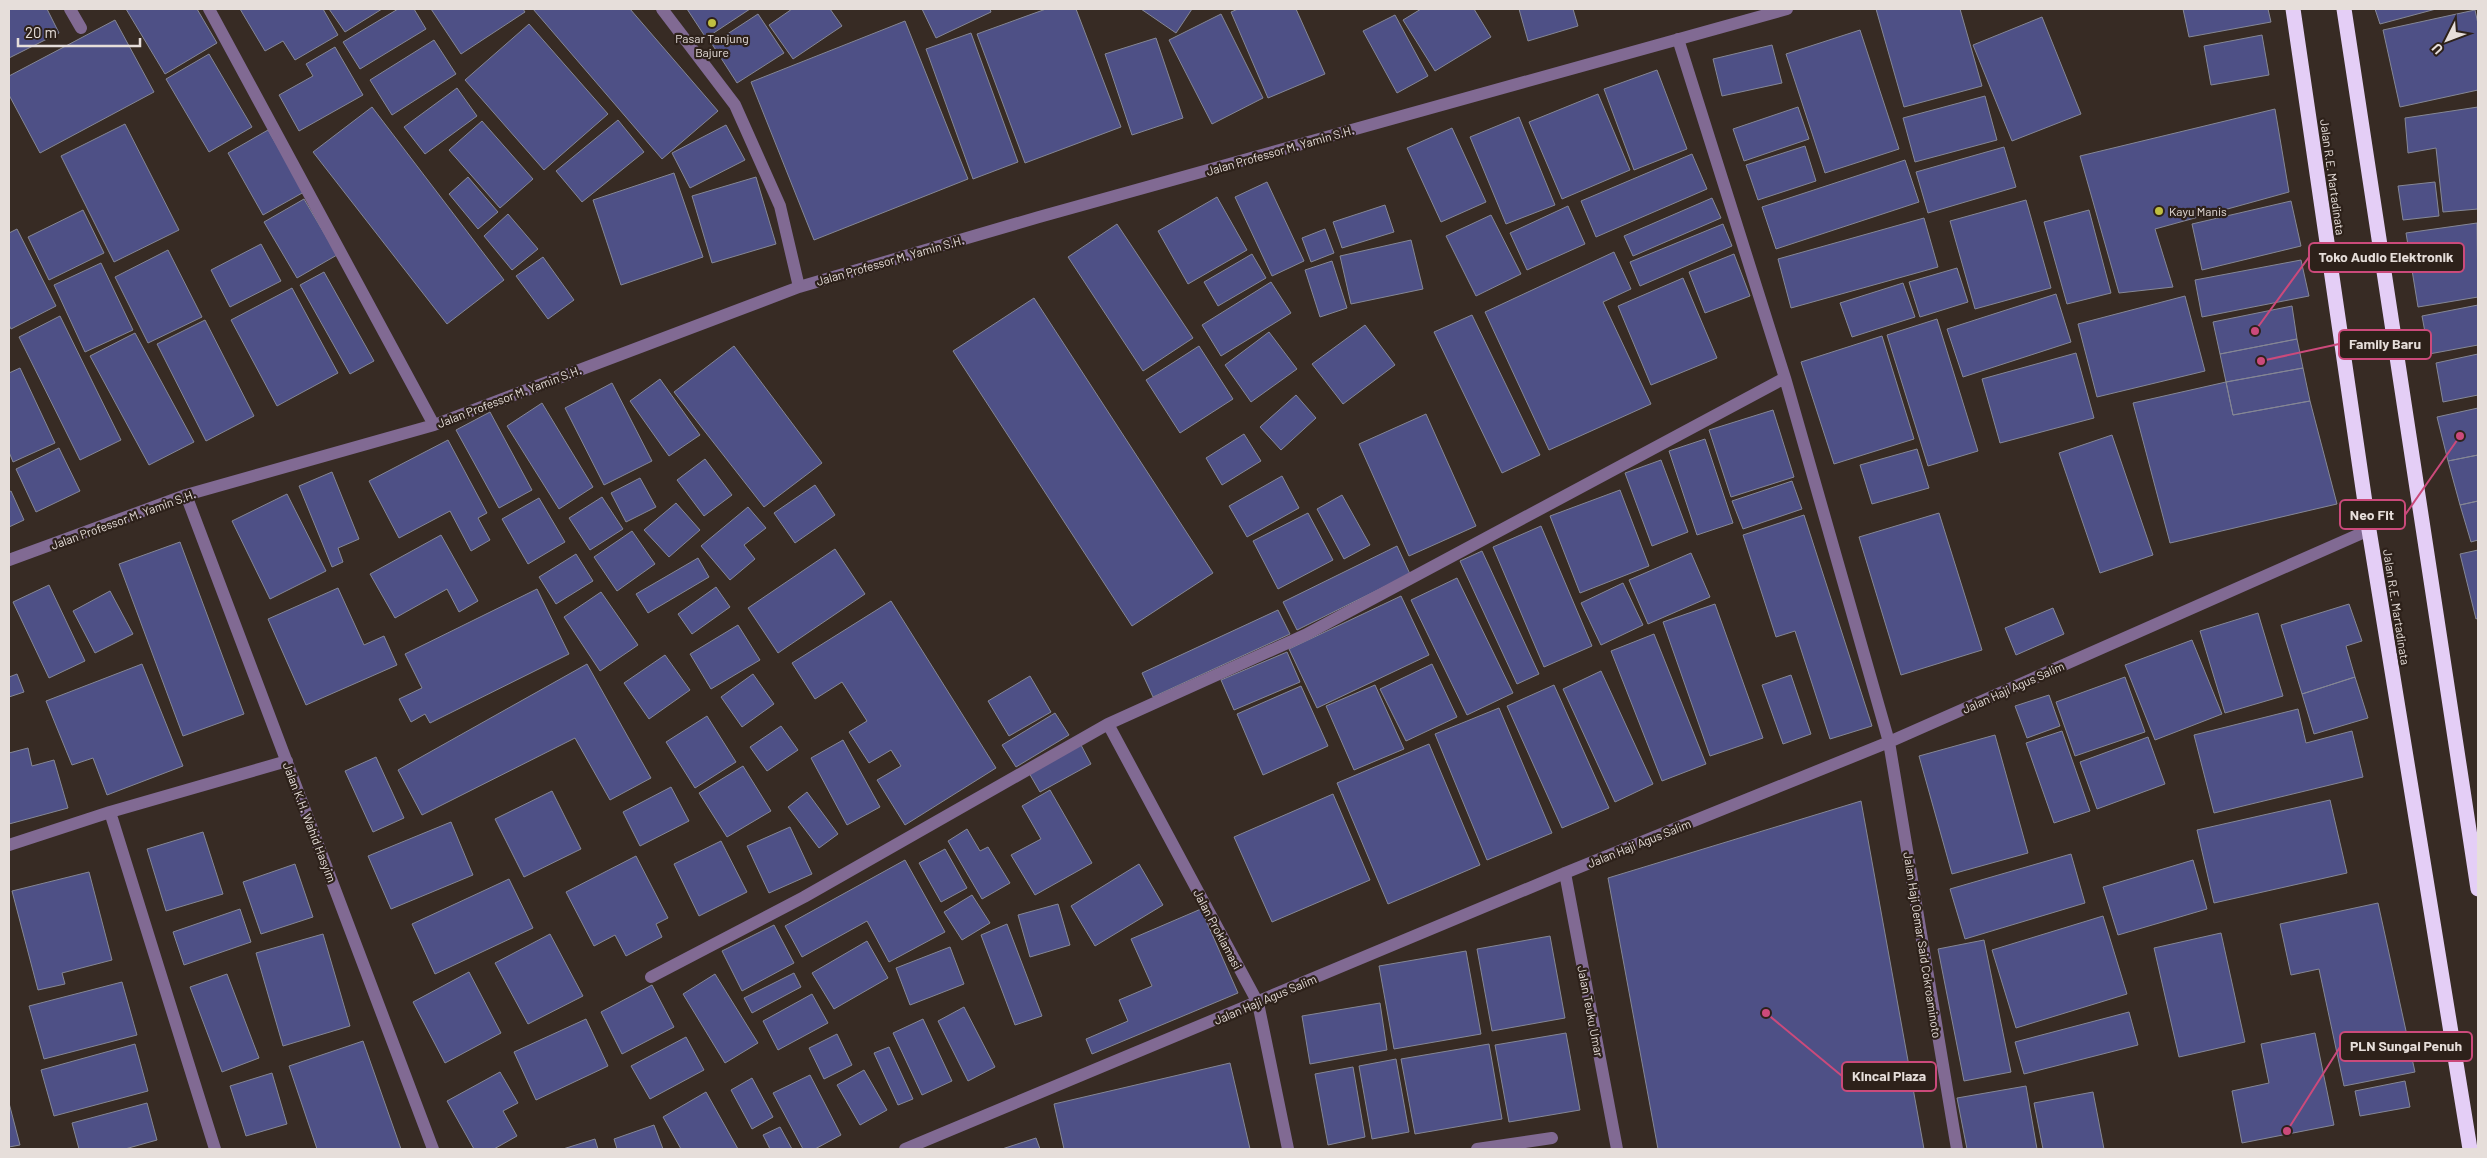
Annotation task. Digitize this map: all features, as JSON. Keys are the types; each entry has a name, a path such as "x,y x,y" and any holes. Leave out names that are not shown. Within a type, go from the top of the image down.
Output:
{"highway":[{"name":"Jalan R.E. Martadinata","path":"2293,9 2369,530 2470,1149"},
{"path":"2344,9 2478,889"}],"street":[{"path":"70,9 81,28"},
{"path":"209,9 434,424"},
{"path":"662,9 735,105 780,206 799,287"},
{"name":"Jalan Professor M. Yamin S.H.","path":"9,560 186,495 434,424 799,287 1049,214 1787,9"},
{"name":"Jalan Haji Oemar Said Cokroaminoto","path":"1678,39 1785,378 1888,742 1956,1149"},
{"path":"651,977 804,897 1108,724 1305,635 1785,378"},
{"name":"Jalan K.H. Wahid Hasyim","path":"186,495 433,1149"},
{"name":"Jalan Haji Agus Salim","path":"906,1149 1564,873 1888,742 2369,530"},
{"name":"Jalan Proklamasi","path":"1108,724 1258,1002 1288,1149"},
{"path":"9,845 110,812 288,761"},
{"path":"110,812 215,1149"},
{"name":"Jalan Teuku Umar","path":"1564,873 1617,1149"},
{"path":"1477,1149 1552,1138"}],"building":[{"path":"9,9 47,9 59,33 9,58"},
{"path":"126,9 197,9 217,43 165,74"},
{"path":"240,9 323,9 338,35 295,60 283,41 265,51"},
{"path":"329,9 382,9 345,32"},
{"path":"398,9 414,9 426,29 360,69 343,42"},
{"path":"431,9 523,9 525,12 461,54"},
{"path":"533,9 630,9 718,111 662,159"},
{"name":"Pasar Tanjung Bajure","path":"687,9 750,9 706,38"},
{"path":"792,9 830,9 842,26 793,59 769,25"},
{"path":"922,9 990,9 991,12 936,38"},
{"path":"1046,9 1076,9 1121,127 1025,163 977,34"},
{"path":"1141,9 1192,9 1176,33"},
{"path":"1238,9 1296,9 1325,74 1268,98 1231,12"},
{"path":"1421,9 1474,9 1491,37 1435,71 1403,20"},
{"path":"1519,9 1573,9 1578,26 1528,41"},
{"path":"1876,9 1960,9 1982,86 1904,107"},
{"path":"2183,9 2268,9 2271,22 2189,37"},
{"path":"2375,9 2436,9 2380,24"},
{"path":"2475,10 2478,24 2478,90 2400,107 2383,30"},
{"path":"758,14 784,53 737,83 712,44"},
{"path":"1221,14 1263,98 1212,124 1169,40"},
{"path":"1395,15 1428,76 1397,93 1363,31"},
{"path":"2042,17 2081,114 2012,141 1973,45"},
{"path":"115,20 154,92 40,153 9,95 9,76"},
{"path":"905,21 968,179 814,240 751,82"},
{"path":"529,24 608,114 544,170 465,80"},
{"path":"1860,30 1899,149 1825,173 1786,54"},
{"path":"971,33 1018,162 973,179 926,49"},
{"path":"2262,35 2269,75 2211,85 2204,46"},
{"path":"1156,38 1183,118 1132,135 1105,54"},
{"path":"434,40 456,74 392,115 370,80"},
{"path":"1772,45 1782,83 1722,96 1713,59"},
{"path":"335,47 363,95 299,131 279,95 313,76 306,64"},
{"path":"209,54 252,127 209,152 166,79"},
{"path":"1657,70 1687,149 1634,170 1604,89"},
{"path":"457,88 477,116 425,154 404,127"},
{"path":"1598,94 1630,170 1562,199 1529,122"},
{"path":"1985,96 1997,140 1915,162 1903,118"},
{"path":"372,107 504,280 447,324 313,152"},
{"path":"1798,107 1809,139 1744,161 1733,129"},
{"path":"2478,107 2478,209 2443,212 2436,148 2408,153 2405,118"},
{"name":"Kayu Manis","path":"2275,109 2289,192 2155,229 2173,287 2119,293 2080,156"},
{"path":"1519,117 1555,205 1506,224 1470,137"},
{"path":"618,120 644,152 582,202 556,171"},
{"path":"482,121 533,179 500,208 449,150"},
{"path":"125,124 179,230 114,262 61,156"},
{"path":"726,125 745,160 690,188 672,153"},
{"path":"1452,128 1486,202 1441,222 1407,148"},
{"path":"268,130 304,192 263,215 228,153"},
{"path":"1805,146 1816,181 1758,200 1746,165"},
{"path":"2004,147 2016,187 1928,213 1916,172"},
{"path":"1692,154 1707,189 1596,237 1581,201"},
{"path":"1905,160 1919,202 1776,249 1762,207"},
{"path":"674,173 703,257 621,285 593,200"},
{"path":"468,177 498,212 478,229 449,194"},
{"path":"756,177 776,244 712,263 692,196"},
{"path":"1267,182 1304,261 1272,276 1235,197"},
{"path":"2435,182 2439,216 2403,220 2398,186"},
{"path":"1217,197 1247,250 1188,284 1158,231"},
{"path":"1712,198 1721,218 1633,256 1624,236"},
{"path":"304,199 337,255 297,278 264,222"},
{"path":"2026,200 2051,288 1975,309 1950,221"},
{"path":"2291,201 2301,246 2202,270 2192,224"},
{"path":"1385,205 1394,232 1342,248 1333,222"},
{"path":"1568,206 1585,244 1527,270 1510,233"},
{"path":"83,210 104,253 49,280 28,237"},
{"path":"2089,210 2111,293 2067,304 2044,222"},
{"path":"508,214 538,249 512,270 484,236"},
{"path":"1491,215 1521,274 1476,296 1446,236"},
{"path":"1924,218 1938,267 1791,308 1778,259"},
{"path":"2477,223 2478,297 2418,307 2406,233"},
{"path":"1117,224 1193,338 1143,371 1068,257"},
{"path":"1723,224 1732,246 1640,286 1630,262"},
{"path":"17,229 56,306 11,329 9,325 9,233"},
{"path":"1325,229 1334,253 1311,262 1302,238"},
{"path":"1411,240 1423,289 1351,304 1340,256"},
{"path":"261,244 281,281 230,307 211,270"},
{"path":"168,250 202,317 148,343 115,277"},
{"path":"1614,252 1631,289 1603,302 1651,404 1549,450 1485,312"},
{"path":"1252,254 1266,278 1218,306 1204,282"},
{"path":"1734,254 1750,296 1705,313 1689,272"},
{"path":"543,257 574,300 548,319 516,276"},
{"path":"2301,260 2309,296 2202,317 2195,280"},
{"path":"1332,261 1347,308 1320,317 1305,270"},
{"path":"101,263 133,330 85,352 54,285"},
{"path":"1957,268 1968,302 1920,317 1909,282"},
{"path":"324,272 374,361 350,374 300,285"},
{"path":"1683,278 1717,358 1651,385 1618,306"},
{"path":"1271,282 1291,313 1221,356 1202,325"},
{"path":"1903,283 1915,317 1852,337 1840,303"},
{"path":"292,288 338,373 277,406 231,320"},
{"path":"2056,294 2071,342 1963,377 1947,329"},
{"path":"2185,296 2205,371 2097,397 2078,324"},
{"path":"1034,298 1213,573 1132,626 953,351"},
{"path":"2478,305 2478,345 2429,354 2422,316"},
{"path":"2292,306 2297,339 2220,354 2213,322"},
{"path":"1472,315 1540,455 1502,473 1434,332"},
{"path":"60,316 121,440 80,460 19,337"},
{"path":"1937,319 1978,451 1928,466 1887,335"},
{"path":"205,320 254,416 206,441 157,344"},
{"path":"1365,325 1395,365 1343,404 1312,364"},
{"path":"1269,332 1297,369 1251,402 1225,365"},
{"path":"135,333 194,442 149,465 90,356"},
{"path":"1882,336 1914,439 1834,464 1801,362"},
{"path":"2297,339 2303,368 2226,382 2220,354"},
{"path":"734,346 822,463 764,507 674,392"},
{"path":"1199,346 1233,399 1180,433 1146,380"},
{"path":"2076,353 2094,418 2000,443 1982,379"},
{"path":"2478,354 2478,395 2443,402 2436,363"},
{"path":"20,368 55,443 13,462 9,452 9,373"},
{"path":"2303,368 2310,401 2233,415 2226,382"},
{"path":"660,379 700,435 669,456 630,401"},
{"path":"2226,382 2233,415 2310,401 2337,504 2170,543 2133,403"},
{"path":"612,383 652,461 604,485 565,408"},
{"path":"1296,395 1316,418 1281,450 1260,427"},
{"path":"542,403 593,487 559,509 507,426"},
{"path":"2478,408 2478,455 2448,461 2437,417"},
{"path":"1773,410 1794,477 1731,497 1709,430"},
{"path":"490,412 532,490 499,508 456,430"},
{"path":"1426,414 1476,526 1409,556 1359,444"},
{"path":"1244,434 1261,461 1222,485 1206,458"},
{"path":"2112,435 2153,555 2100,573 2059,453"},
{"path":"1705,439 1733,523 1697,535 1669,451"},
{"path":"448,440 487,513 478,518 490,540 471,551 450,511 399,538 369,481"},
{"path":"59,448 80,491 36,512 16,469"},
{"path":"1917,449 1929,488 1872,504 1860,465"},
{"path":"2478,455 2478,501 2460,505 2448,461"},
{"path":"705,459 732,495 704,516 677,480"},
{"path":"1661,460 1688,532 1652,546 1625,473"},
{"path":"332,472 359,539 338,548 343,562 332,567 299,486"},
{"path":"1282,476 1299,508 1247,537 1229,506"},
{"path":"640,478 656,507 626,522 611,493"},
{"path":"1792,481 1802,509 1743,529 1732,501"},
{"path":"815,485 835,515 795,543 774,513"},
{"path":"1620,490 1649,566 1580,593 1550,516"},
{"path":"11,491 24,520 9,527 9,492"},
{"path":"287,494 326,571 270,599 232,521"},
{"path":"1342,495 1370,545 1344,559 1317,509"},
{"path":"602,497 623,529 590,550 569,518"},
{"path":"539,498 565,542 528,564 502,519"},
{"path":"2478,501 2478,540 2471,542 2460,505"},
{"path":"676,503 700,530 669,557 644,530"},
{"path":"748,507 766,528 744,545 755,559 730,580 701,546"},
{"path":"1308,513 1333,560 1278,589 1253,541"},
{"path":"1939,513 1982,650 1901,675 1859,537"},
{"path":"1804,515 1872,726 1830,739 1795,631 1776,637 1743,535"},
{"path":"1541,526 1592,646 1544,667 1493,547"},
{"path":"632,531 655,564 617,591 594,557"},
{"path":"441,535 478,601 459,612 447,589 395,618 370,574"},
{"path":"180,542 244,714 183,736 119,564"},
{"path":"1397,546 1410,574 1297,630 1283,602"},
{"path":"835,549 865,594 778,653 748,608"},
{"path":"2478,550 2478,618 2476,619 2460,554"},
{"path":"1482,551 1539,674 1517,684 1460,561"},
{"path":"1691,553 1710,597 1648,624 1629,580"},
{"path":"576,554 593,581 556,604 539,577"},
{"path":"698,558 709,577 648,613 636,594"},
{"path":"1457,578 1513,693 1467,715 1411,600"},
{"path":"1623,583 1643,625 1601,645 1581,603"},
{"path":"49,585 85,661 49,678 13,602"},
{"path":"716,587 730,607 692,634 678,614"},
{"path":"338,588 364,645 384,636 397,665 306,705 268,619"},
{"path":"537,589 569,654 430,723 425,714 411,722 399,699 422,688 405,654"},
{"path":"110,591 133,634 95,653 73,611"},
{"path":"601,592 638,645 600,671 564,617"},
{"path":"1401,596 1429,655 1317,708 1289,649"},
{"path":"891,601 996,768 905,825 877,780 901,766 891,750 869,763 849,732 867,721 842,682 815,699 792,663"},
{"path":"1715,604 1763,738 1710,756 1663,622"},
{"path":"2349,604 2362,641 2346,646 2355,677 2302,694 2281,625"},
{"path":"2053,608 2064,634 2016,655 2005,628"},
{"path":"1278,610 1290,634 1153,697 1142,673"},
{"path":"2258,613 2283,696 2225,713 2200,631"},
{"path":"738,625 760,660 711,689 690,654"},
{"path":"1654,634 1706,764 1662,781 1611,651"},
{"path":"2192,640 2222,714 2155,740 2125,665"},
{"path":"1287,652 1300,682 1234,710 1221,680"},
{"path":"665,655 690,690 649,719 624,683"},
{"path":"142,664 183,766 107,795 93,758 72,765 46,701"},
{"path":"587,664 651,778 610,800 575,738 422,815 398,770"},
{"path":"1432,664 1457,717 1406,741 1380,689"},
{"path":"1601,671 1653,784 1615,802 1563,689"},
{"path":"17,674 24,692 9,697 9,677"},
{"path":"753,674 774,704 742,727 721,697"},
{"path":"1791,675 1811,734 1783,744 1762,685"},
{"path":"1030,676 1051,712 1009,736 988,701"},
{"path":"2125,677 2145,732 2075,756 2056,702"},
{"path":"2355,677 2368,718 2314,734 2302,694"},
{"path":"1375,685 1404,749 1354,770 1326,706"},
{"path":"1554,685 1609,808 1562,828 1507,706"},
{"path":"1301,686 1328,746 1263,775 1237,714"},
{"path":"2049,695 2060,726 2027,738 2015,706"},
{"path":"1499,708 1552,833 1487,860 1435,734"},
{"path":"2298,709 2306,743 2352,731 2363,777 2214,813 2194,735"},
{"path":"1055,713 1069,735 1016,767 1002,745"},
{"path":"707,716 736,762 695,788 666,742"},
{"path":"781,726 798,750 767,771 750,747"},
{"path":"2062,731 2090,811 2054,823 2026,743"},
{"path":"1995,735 2028,853 1952,874 1919,756"},
{"path":"2148,737 2165,784 2097,809 2080,762"},
{"path":"843,740 880,807 847,825 811,758"},
{"path":"1429,744 1480,865 1388,904 1337,783"},
{"path":"1081,745 1091,764 1040,792 1029,773"},
{"path":"28,748 32,766 54,760 68,808 9,824 9,753"},
{"path":"376,757 404,818 373,832 345,771"},
{"path":"743,766 771,811 727,837 699,793"},
{"path":"671,787 689,821 640,846 623,812"},
{"path":"1050,790 1092,863 1035,895 1011,855 1041,839 1022,806"},
{"path":"552,791 581,849 524,877 495,819"},
{"path":"807,792 838,834 819,848 788,807"},
{"path":"1333,794 1370,880 1272,922 1234,837"},
{"path":"2330,800 2347,873 2214,903 2197,830"},
{"path":"1861,801 1924,1149 1658,1149 1608,878"},
{"path":"451,822 473,875 391,909 368,856"},
{"path":"790,827 812,874 769,893 747,846"},
{"path":"967,829 980,851 988,847 1010,883 982,899 948,841"},
{"path":"203,832 223,894 166,911 147,849"},
{"path":"721,841 747,892 699,916 674,864"},
{"path":"945,849 967,888 941,902 919,863"},
{"path":"2071,854 2085,903 1965,939 1950,889"},
{"path":"636,856 668,918 656,924 662,937 626,956 615,935 594,946 566,892"},
{"path":"905,860 945,932 889,962 867,921 802,957 785,926"},
{"path":"2193,860 2207,909 2118,935 2103,887"},
{"path":"295,864 313,917 261,934 243,882"},
{"path":"1139,864 1163,905 1095,946 1071,906"},
{"path":"89,872 112,960 62,973 65,984 38,990 12,891"},
{"path":"509,879 533,928 435,974 412,924"},
{"path":"972,895 990,923 962,940 944,912"},
{"path":"2378,903 2415,1072 2344,1086 2319,969 2291,975 2280,924"},
{"path":"1058,904 1070,945 1030,957 1018,915"},
{"path":"240,909 251,942 184,965 173,932"},
{"path":"1201,909 1238,993 1092,1054 1086,1039 1128,1021 1119,1000 1152,986 1131,939"},
{"path":"2103,916 2127,994 2016,1028 1992,950"},
{"path":"1007,924 1042,1016 1015,1025 981,935"},
{"path":"774,925 794,963 742,991 722,951"},
{"path":"2221,933 2245,1042 2179,1057 2154,948"},
{"path":"323,934 350,1026 283,1046 256,953"},
{"path":"550,934 583,996 528,1024 495,963"},
{"path":"1550,936 1565,1018 1492,1031 1477,949"},
{"path":"1984,940 2011,1072 1964,1081 1938,949"},
{"path":"867,941 888,978 834,1009 812,973"},
{"path":"950,947 964,984 910,1005 896,968"},
{"path":"1466,951 1481,1034 1394,1049 1379,966"},
{"path":"469,972 501,1033 445,1063 413,1002"},
{"path":"794,973 801,987 752,1013 744,998"},
{"path":"227,974 259,1058 222,1072 190,987"},
{"path":"715,974 758,1043 725,1063 683,994"},
{"path":"122,982 137,1035 44,1059 29,1006"},
{"path":"652,985 674,1027 622,1054 601,1012"},
{"path":"812,994 828,1023 778,1050 763,1021"},
{"path":"1380,1003 1387,1050 1310,1064 1302,1016"},
{"path":"964,1007 995,1067 968,1081 938,1021"},
{"path":"2129,1012 2138,1045 2024,1074 2015,1042"},
{"path":"586,1019 608,1066 536,1100 514,1052"},
{"path":"923,1019 952,1081 922,1095 893,1033"},
{"path":"1566,1033 1580,1110 1509,1122 1495,1045"},
{"path":"2315,1033 2334,1125 2242,1143 2232,1091 2269,1083 2261,1044"},
{"path":"837,1034 852,1065 824,1079 809,1048"},
{"path":"686,1037 704,1070 650,1099 631,1066"},
{"path":"363,1041 401,1149 317,1149 289,1066"},
{"path":"135,1044 148,1091 54,1116 41,1070"},
{"path":"1489,1044 1502,1119 1415,1134 1401,1059"},
{"path":"889,1047 913,1099 898,1105 874,1053"},
{"path":"1396,1059 1409,1132 1372,1139 1359,1066"},
{"path":"1230,1063 1250,1149 1064,1149 1054,1104"},
{"path":"1353,1067 1365,1137 1328,1145 1315,1074"},
{"path":"864,1070 887,1110 860,1125 837,1085"},
{"path":"500,1072 518,1103 503,1111 517,1136 494,1149 474,1149 447,1101"},
{"path":"272,1073 287,1124 246,1136 230,1086"},
{"path":"810,1075 841,1135 815,1149 803,1149 773,1093"},
{"path":"752,1078 773,1117 752,1129 731,1090"},
{"path":"2405,1081 2410,1107 2360,1116 2355,1091"},
{"path":"2026,1086 2037,1149 1967,1149 1957,1098"},
{"path":"706,1092 738,1149 681,1149 663,1117"},
{"path":"2093,1092 2104,1149 2043,1149 2034,1103"},
{"path":"9,1103 20,1145 9,1147"},
{"path":"147,1103 157,1140 125,1149 79,1149 72,1123"},
{"path":"654,1125 663,1149 617,1149 614,1139"},
{"path":"780,1127 792,1149 770,1149 763,1135"},
{"path":"1036,1138 1040,1149 1002,1149"},
{"path":"595,1139 598,1149 563,1149"}],"place":[{"name":"Pasar Tanjung Bajure","path":"712,23"},
{"name":"Kayu Manis","path":"2159,211"},
{"name":"Toko Audio Elektronik","path":"2255,331"},
{"name":"Family Baru","path":"2261,361"},
{"name":"Neo Fit","path":"2460,436"},
{"name":"Kincai Plaza","path":"1766,1013"},
{"name":"PLN Sungai Penuh","path":"2287,1131"}]}
